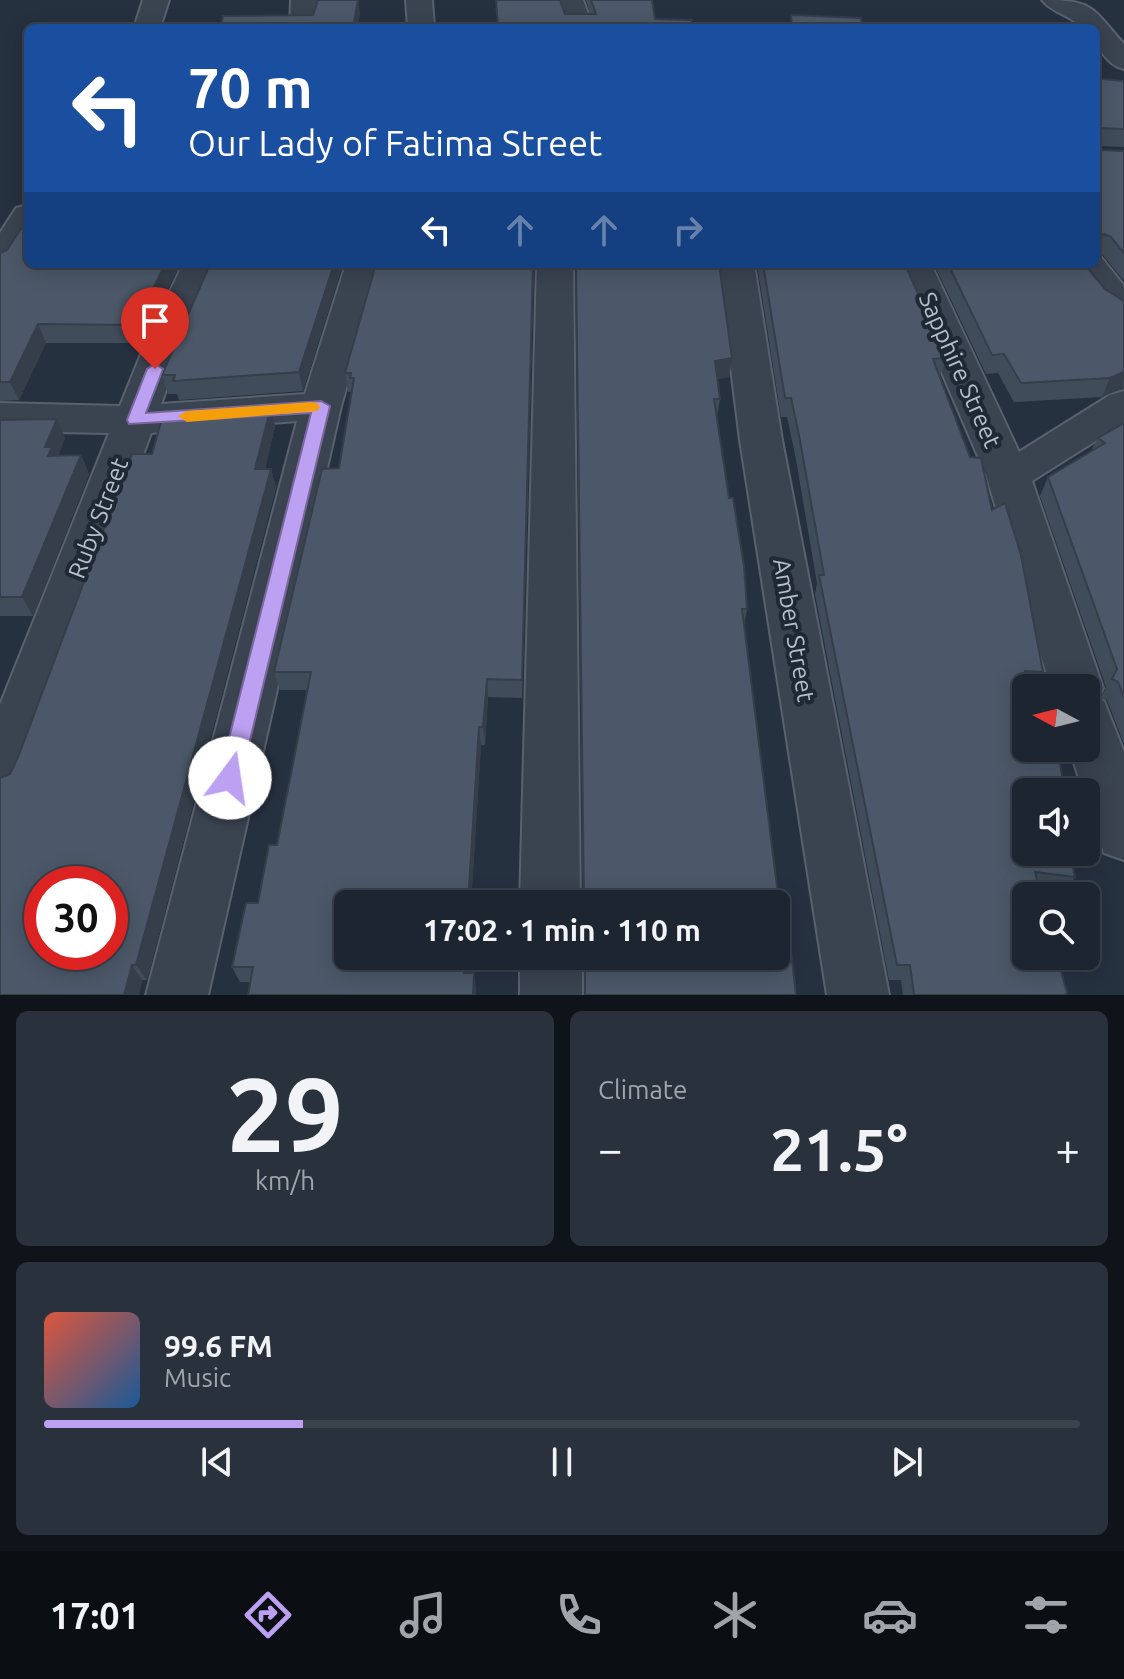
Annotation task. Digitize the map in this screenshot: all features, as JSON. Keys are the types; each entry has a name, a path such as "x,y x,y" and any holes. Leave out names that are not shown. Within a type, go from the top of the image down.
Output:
{"street":[{"path":"148,24 156,0"},
{"path":"303,24 304,0"},
{"path":"419,0 421,24"},
{"path":"570,0 579,24"},
{"path":"1055,0 1083,13 1089,24"},
{"path":"1100,43 1119,77"},
{"path":"0,260 24,221"},
{"name":"Ruby Street","path":"0,773 164,344 199,268"},
{"path":"177,995 321,406 363,268"},
{"path":"550,890 555,268"},
{"name":"Amber Street","path":"737,268 761,440 858,995"},
{"name":"Sapphire Street","path":"915,268 1008,475 1072,674"},
{"path":"1090,268 1124,308"},
{"path":"1008,475 1036,461 1124,404"},
{"path":"0,417 135,420 321,406"},
{"path":"1100,760 1124,834"},
{"path":"551,970 551,995"}],"building":[{"path":"318,0 358,0 354,24 221,24 223,16 313,15"},
{"path":"496,0 560,0 565,14 596,14 591,0 652,0 655,19 692,20 692,24 498,24"},
{"path":"791,15 861,18 862,24 792,24"},
{"path":"1100,76 1124,81 1124,129 1100,128"},
{"path":"1100,150 1124,151 1124,253 1111,237 1104,234 1100,237"},
{"path":"24,214 24,268 163,268 136,325 38,324 10,382 0,382 0,253 7,250 23,226"},
{"path":"208,268 333,268 299,372 173,381 175,375 162,375"},
{"path":"375,268 533,268 522,680 487,679 483,727 479,727 469,890 334,890 334,970 464,970 464,973 474,973 473,995 248,995 253,967 232,967 246,903 258,903 269,845 277,845 311,672 274,672 322,469 339,468 354,378 350,378 351,373 345,373"},
{"path":"576,268 720,268 732,358 715,361 720,399 714,399 729,498 733,498 744,566 747,609 742,609 777,890 584,890"},
{"path":"764,268 907,268 946,358 933,359 970,457 981,458 992,510 1005,503 1021,555 1043,672 1012,674 1012,762 1060,762 1063,778 1012,778 1012,866 1073,866 1075,877 1035,872 1038,882 1012,882 1012,970 1061,970 1065,995 914,995 910,965 897,965 819,575 824,575 791,398 785,398"},
{"path":"950,268 1087,268 1105,289 1124,301 1124,372 1110,378 1021,383 1004,354 992,355"},
{"path":"271,407 255,469 271,469 136,965 132,965 124,995 0,995 0,778 10,774 18,757 132,454 152,454 163,415"},
{"path":"57,419 45,447 52,447 48,456 81,455 22,597 0,597 0,420"},
{"path":"1124,423 1124,697 1118,682 1112,679 1117,669 1048,477 1105,443 1098,438"},
{"path":"791,950 796,995 585,995 585,970 790,970"}],"slow traffic":[{"path":"187,416 311,407"}],"route":[{"path":"155,369 135,420 321,406 230,778"}]}
